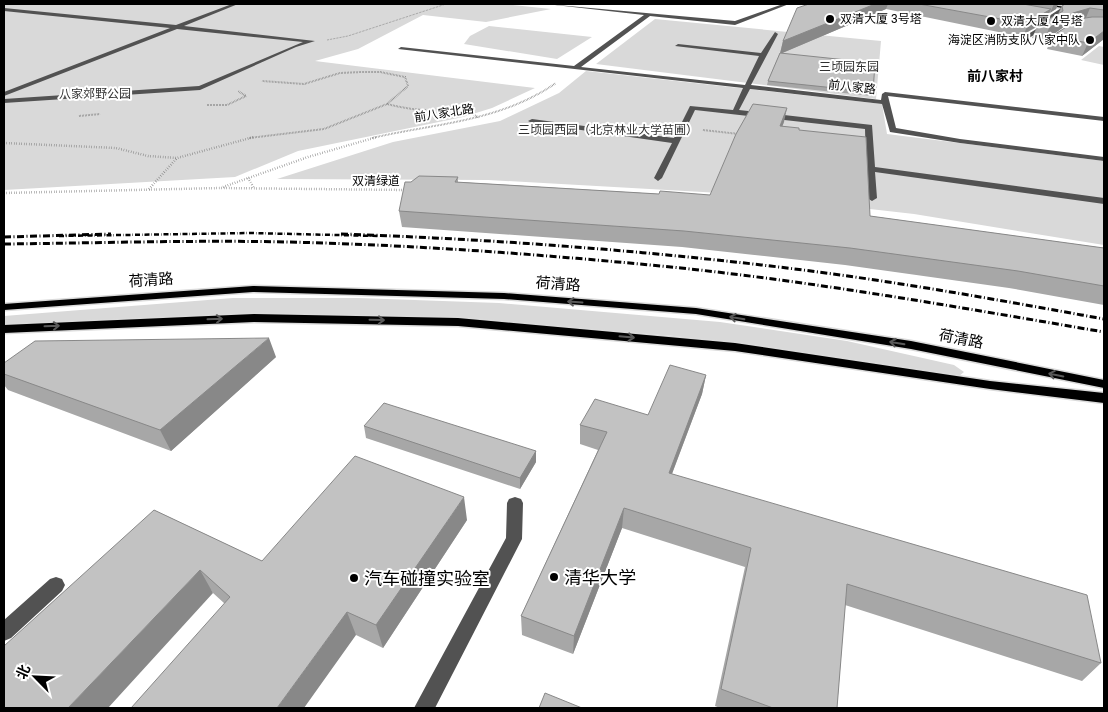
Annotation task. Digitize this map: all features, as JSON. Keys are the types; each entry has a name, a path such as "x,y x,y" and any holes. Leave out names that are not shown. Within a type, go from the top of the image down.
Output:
{"main road":[{"path":"1045,4 1104,10"},
{"path":"1067,6 1104,14"},
{"name":"荷清路","path":"4,307 253,289 504,296 696,311 911,345 1104,384"},
{"path":"4,329 254,318 458,322 735,347 990,386 1104,398"}],"street":[{"path":"4,94 236,4"},
{"path":"548,4 735,24 787,4"},
{"path":"1042,16 1051,17 1067,6"},
{"path":"4,9 312,41"},
{"path":"575,68 648,15"},
{"path":"1028,37 1055,20 1051,17"},
{"path":"1044,45 1067,30"},
{"path":"735,112 775,34"},
{"path":"4,101 200,88 294,46 312,41"},
{"path":"678,46 764,55"},
{"name":"前八家路","path":"401,50 747,86 885,98 893,130 960,141 1104,159"},
{"path":"94,59 110,61"},
{"path":"885,98 1104,119"},
{"path":"658,178 693,108 869,127 872,198"},
{"path":"532,121 677,141"},
{"path":"870,169 1104,200"},
{"path":"424,708 514,539 515,503"},
{"path":"4,632 56,585"}],"path":[{"path":"312,41 333,40 348,36 446,4"},
{"name":"前八家北路","path":"220,188 317,153 395,132 479,119 519,106 542,94 575,68"},
{"path":"4,143 116,148 148,156 178,158 253,137 324,129 387,104 393,96 408,86 405,77 380,72 340,73 304,84 254,80"},
{"path":"387,104 416,110 457,108 474,113 479,119"},
{"path":"682,128 741,135"},
{"path":"149,189 178,158"},
{"path":"248,178 254,189"},
{"name":"双清绿道","path":"4,194 220,188 408,190"}],"green space":[{"name":"八家郊野公园","path":"4,4 504,4 551,9 486,22 423,15 358,49 315,61 535,88 492,108 463,117 298,151 235,177 4,190"},
{"name":"三顷园东园","path":"655,19 881,41 876,99 596,64"},
{"path":"489,26 592,37 557,59 464,44 470,36"},
{"path":"1099,46 1104,47 1104,65 1081,60"},
{"name":"三顷园西园（北京林业大学苗圃）","path":"586,71 882,104 887,134 1104,161 1104,245 914,214 738,194 488,180 277,179 393,142 500,121 559,93"},
{"path":"233,298 358,298 499,303 720,322 847,341 954,365 964,372 958,377 840,358 674,336 464,320 88,322 4,328 4,316"}],"building":[{"path":"809,4 875,4 783,41 797,8"},
{"path":"919,4 1023,4 1051,9 1028,24"},
{"path":"1065,4 1104,4 1104,10 1090,8 1073,13 1049,28 1037,26 1063,11 1062,6"},
{"path":"1104,17 1104,31 1088,43 1052,36 1079,19"},
{"path":"780,53 875,63 873,92 768,81"},
{"path":"753,104 787,108 780,126 799,128 799,130 866,137 870,216 1104,248 1104,286 1018,271 850,248 684,231 399,211 405,182 411,182 419,176 458,177 455,182 659,194 660,191 710,195 736,134"},
{"path":"269,338 160,430 4,374 4,363 35,341"},
{"path":"670,365 706,375 669,473 1087,595 1101,663 847,584 837,708 773,708 721,689 751,548 624,508 574,636 521,616 607,432 580,425 595,399 648,415"},
{"path":"384,403 536,451 520,478 364,426"},
{"path":"355,456 464,497 376,625 347,612 277,708 131,708 230,597 200,570 68,708 4,708 4,646 154,510 262,561"},
{"path":"545,693 582,708 539,708"}],"railway":[{"path":"59,236 250,233 379,236"},
{"path":"4,237 111,234"},
{"path":"341,234 564,246 731,262 827,273 907,285 1104,319"},
{"path":"4,244 181,241 287,242 435,248 534,255 681,268 787,281 1104,332"}],"place":[{"name":"双清大厦 3号塔","path":"830,19"},
{"name":"双清大厦 4号塔","path":"991,21"},
{"name":"海淀区消防支队八家中队","path":"1090,40"},
{"name":"清华大学","path":"554,577"},
{"name":"汽车碰撞实验室","path":"354,578"}],"district":[{"name":"前八家村","path":"995,76"}]}
